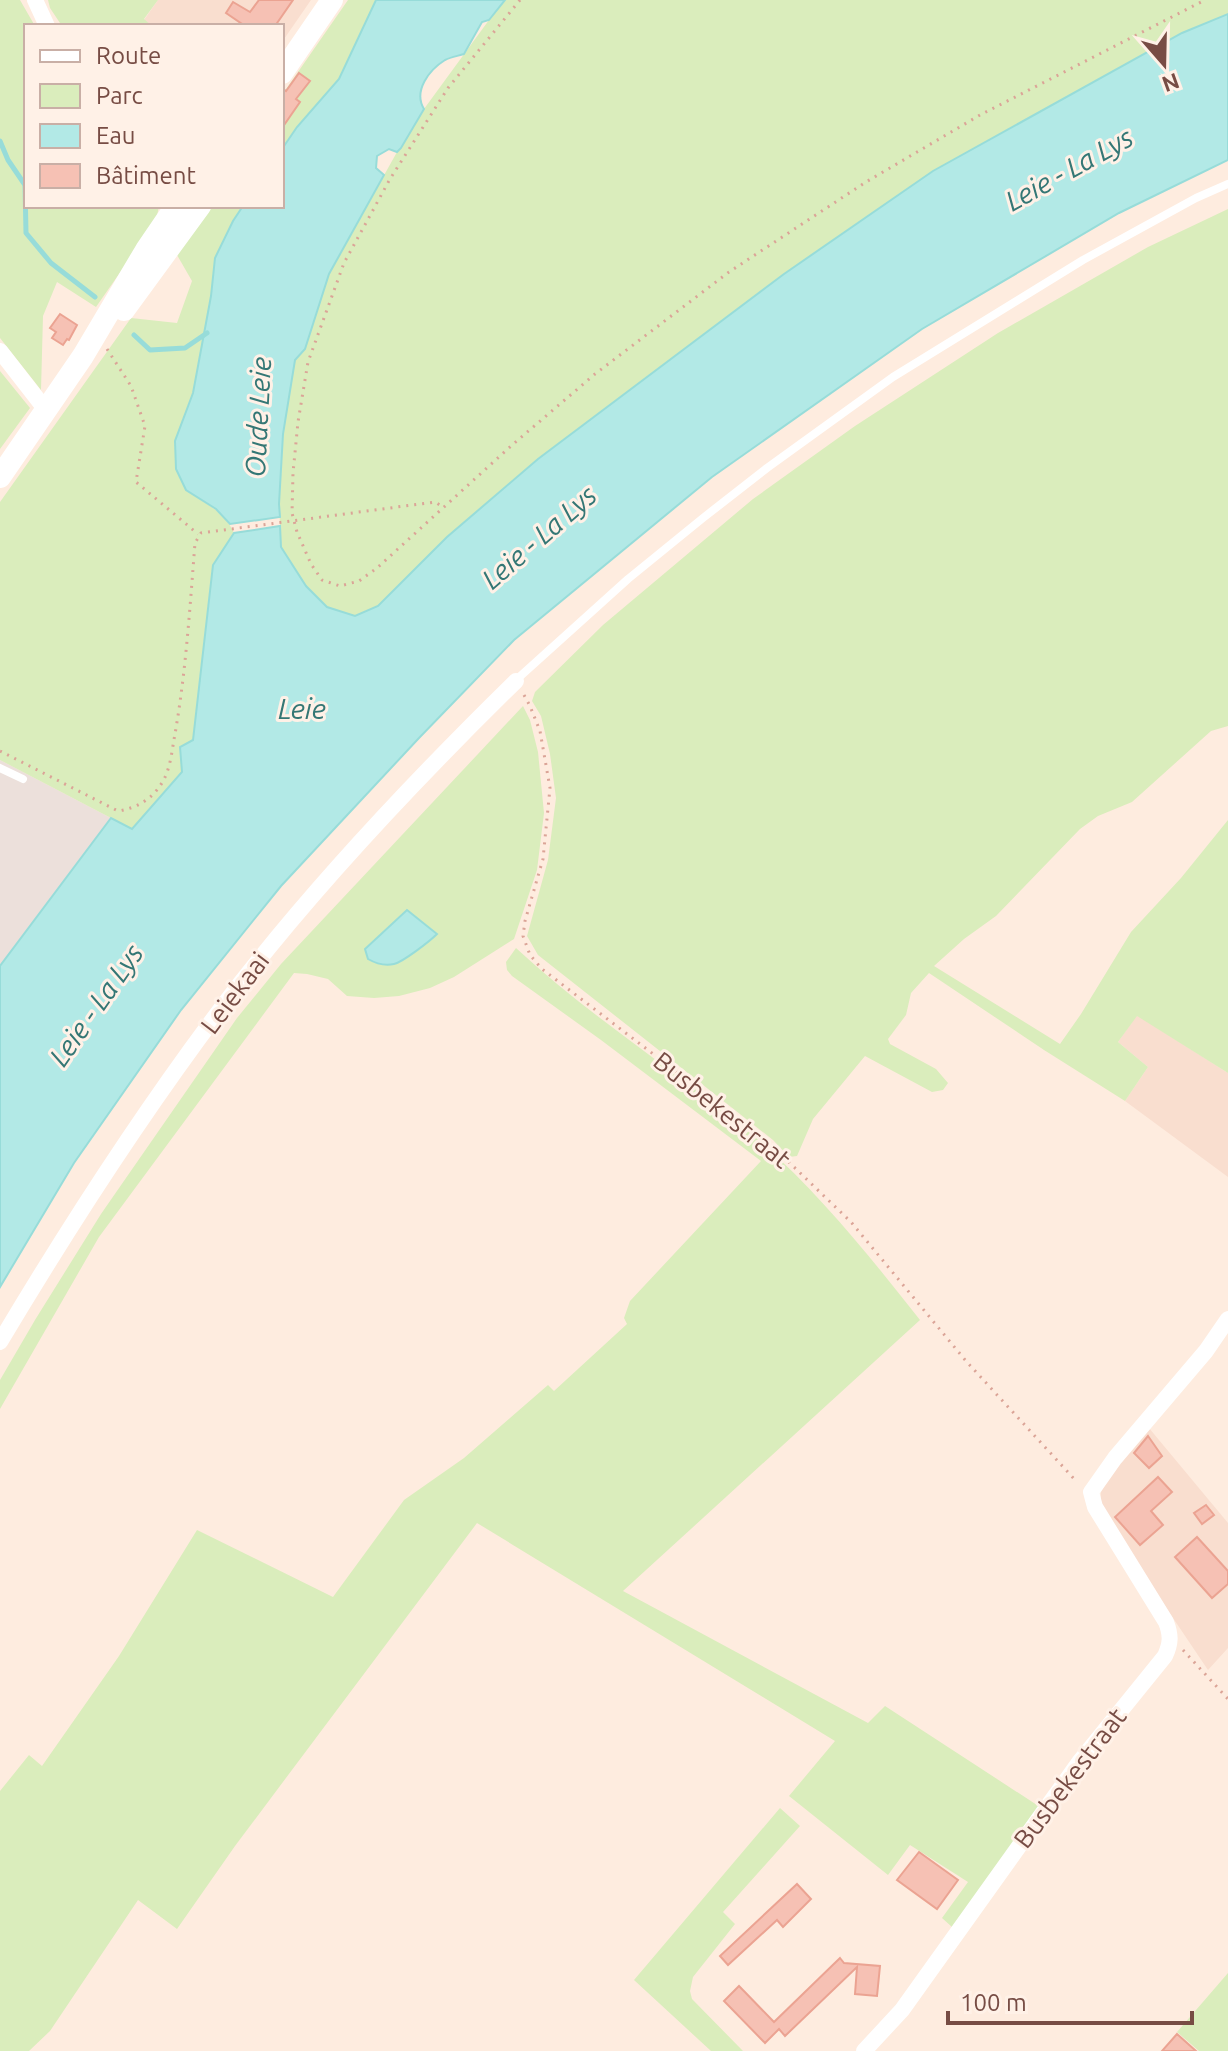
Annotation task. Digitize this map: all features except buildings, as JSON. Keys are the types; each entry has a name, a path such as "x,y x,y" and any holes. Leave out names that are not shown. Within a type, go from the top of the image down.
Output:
{"main road":[{"path":"284,70 332,0"},
{"path":"75,369 175,208"},
{"path":"0,477 75,369 140,290 199,208"}],"street":[{"path":"35,0 46,24"},
{"path":"0,351 46,410"},
{"name":"Leiekaai","path":"0,1342 97,1184 239,986 336,869 402,796 516,681"},
{"path":"1171,1640 1166,1622 1095,1507 1091,1492 1115,1458 1206,1351 1228,1319"},
{"name":"Busbekestraat","path":"864,2051 902,2010 1080,1761 1165,1656 1171,1640"}],"lane":[{"path":"516,681 628,579 703,518 893,377 1083,260 1196,198 1228,184"},
{"path":"0,768 23,779"}],"path":[{"path":"520,0 448,88 390,179 344,263 308,362 298,422 292,513 311,564 322,580 340,586 359,581 377,568 595,374 729,272 866,182 980,115 1205,0"},
{"path":"99,340 113,355 131,386 145,426 136,482 199,535"},
{"path":"0,751 118,811 134,808 149,798 163,782 170,762 181,702 195,543 201,533 435,502 443,507"},
{"name":"Busbekestraat","path":"516,681 540,731 550,788 543,859 523,936 530,955 542,969 767,1141 851,1222 966,1361 1077,1482 1091,1492"},
{"path":"1171,1640 1190,1655 1228,1699"}],"shaded area":[{"path":"158,0 311,0 284,39 284,24 149,24 144,20"},
{"path":"0,760 111,818 0,966"},
{"path":"1137,1015 1228,1073 1228,1177 1125,1101 1148,1067 1118,1042"},
{"path":"1149,1428 1228,1523 1228,1648 1208,1670 1109,1523 1101,1505 1101,1492 1110,1474"}],"green space":[{"path":"0,0 20,0 34,24 24,24 24,208 159,208 156,221 96,307 57,282 43,316 41,390 0,338"},
{"path":"48,0 158,0 144,19 150,24 61,24"},
{"path":"348,0 376,0 339,79 284,146 284,92"},
{"path":"505,0 1228,0 1228,14 1182,33 933,171 784,274 538,459 447,537 378,606 355,617 327,607 306,586 281,547 279,504 283,434 295,360 305,349 329,274 397,152 424,109"},
{"path":"212,208 242,208 215,258 193,393 175,441 186,490 220,513 234,533 213,565 193,740 180,747 182,772 132,829 0,760 0,502 131,318 177,323 192,281 177,255"},
{"path":"1228,209 1228,726 1211,731 1132,802 1098,816 1080,829 996,916 934,966 1060,1044 1131,932 1181,878 1228,820 1228,1073 1137,1016 1118,1042 1148,1067 1125,1101 929,973 911,993 906,1015 888,1039 890,1044 936,1069 948,1083 943,1090 932,1092 865,1056 813,1119 797,1156 789,1157 773,1140 538,955 527,936 548,860 556,798 541,716 532,701 535,692 603,625 753,499 855,426 998,333 1148,247"},
{"path":"0,371 30,408 0,449"},
{"path":"523,706 538,752 544,813 537,870 514,939 454,977 430,988 399,996 347,996 328,979 294,973 99,1237 0,1409 0,1380 35,1320 101,1214 237,1018 281,964"},
{"path":"516,948 575,999 700,1093 783,1162 825,1205 920,1320 623,1591 868,1723 885,1706 1040,1807 952,1927 942,1918 968,1882 910,1845 888,1875 789,1796 835,1741 477,1523 235,1846 177,1929 138,1900 50,2031 29,2051 0,2051 0,1791 29,1755 42,1766 119,1656 197,1530 333,1597 404,1500 464,1458 548,1385 554,1391 627,1324 624,1318 630,1301 761,1161 512,976 506,962"},
{"path":"780,1808 800,1826 723,1912 735,1924 693,1977 692,1999 743,2051 711,2051 634,1980"},
{"path":"1228,1973 1228,2051 1199,2051 1177,2032"}],"water":[{"name":"Oude Leie","path":"376,0 505,0 489,20 482,22 464,54 445,60 428,75 420,95 424,109 401,148 397,152 389,149 377,156 376,168 384,175 329,274 305,349 295,360 283,434 280,517 230,524 216,509 186,490 176,469 175,441 193,393 215,258 242,208 284,208 284,146 339,79"},
{"name":"Leie","path":"1228,14 1228,160 1119,213 922,329 712,477 514,640 281,886 181,1010 74,1163 0,1287 0,966 111,818 132,829 182,772 180,747 193,740 213,565 234,533 280,526 281,547 306,586 327,607 355,616 378,606 447,537 538,459 784,274 933,171 1182,33"},
{"path":"407,910 437,934 394,964 380,964 368,959 365,949"}],"waterway":[{"path":"0,141 24,184"},
{"path":"25,208 26,233 51,263 95,297"},
{"path":"134,335 150,350 185,348 207,333"}],"water label":[{"name":"Leie - La Lys","path":"1069,169"},
{"name":"Leie - La Lys","path":"539,537"},
{"name":"Leie - La Lys","path":"96,1005"}]}
